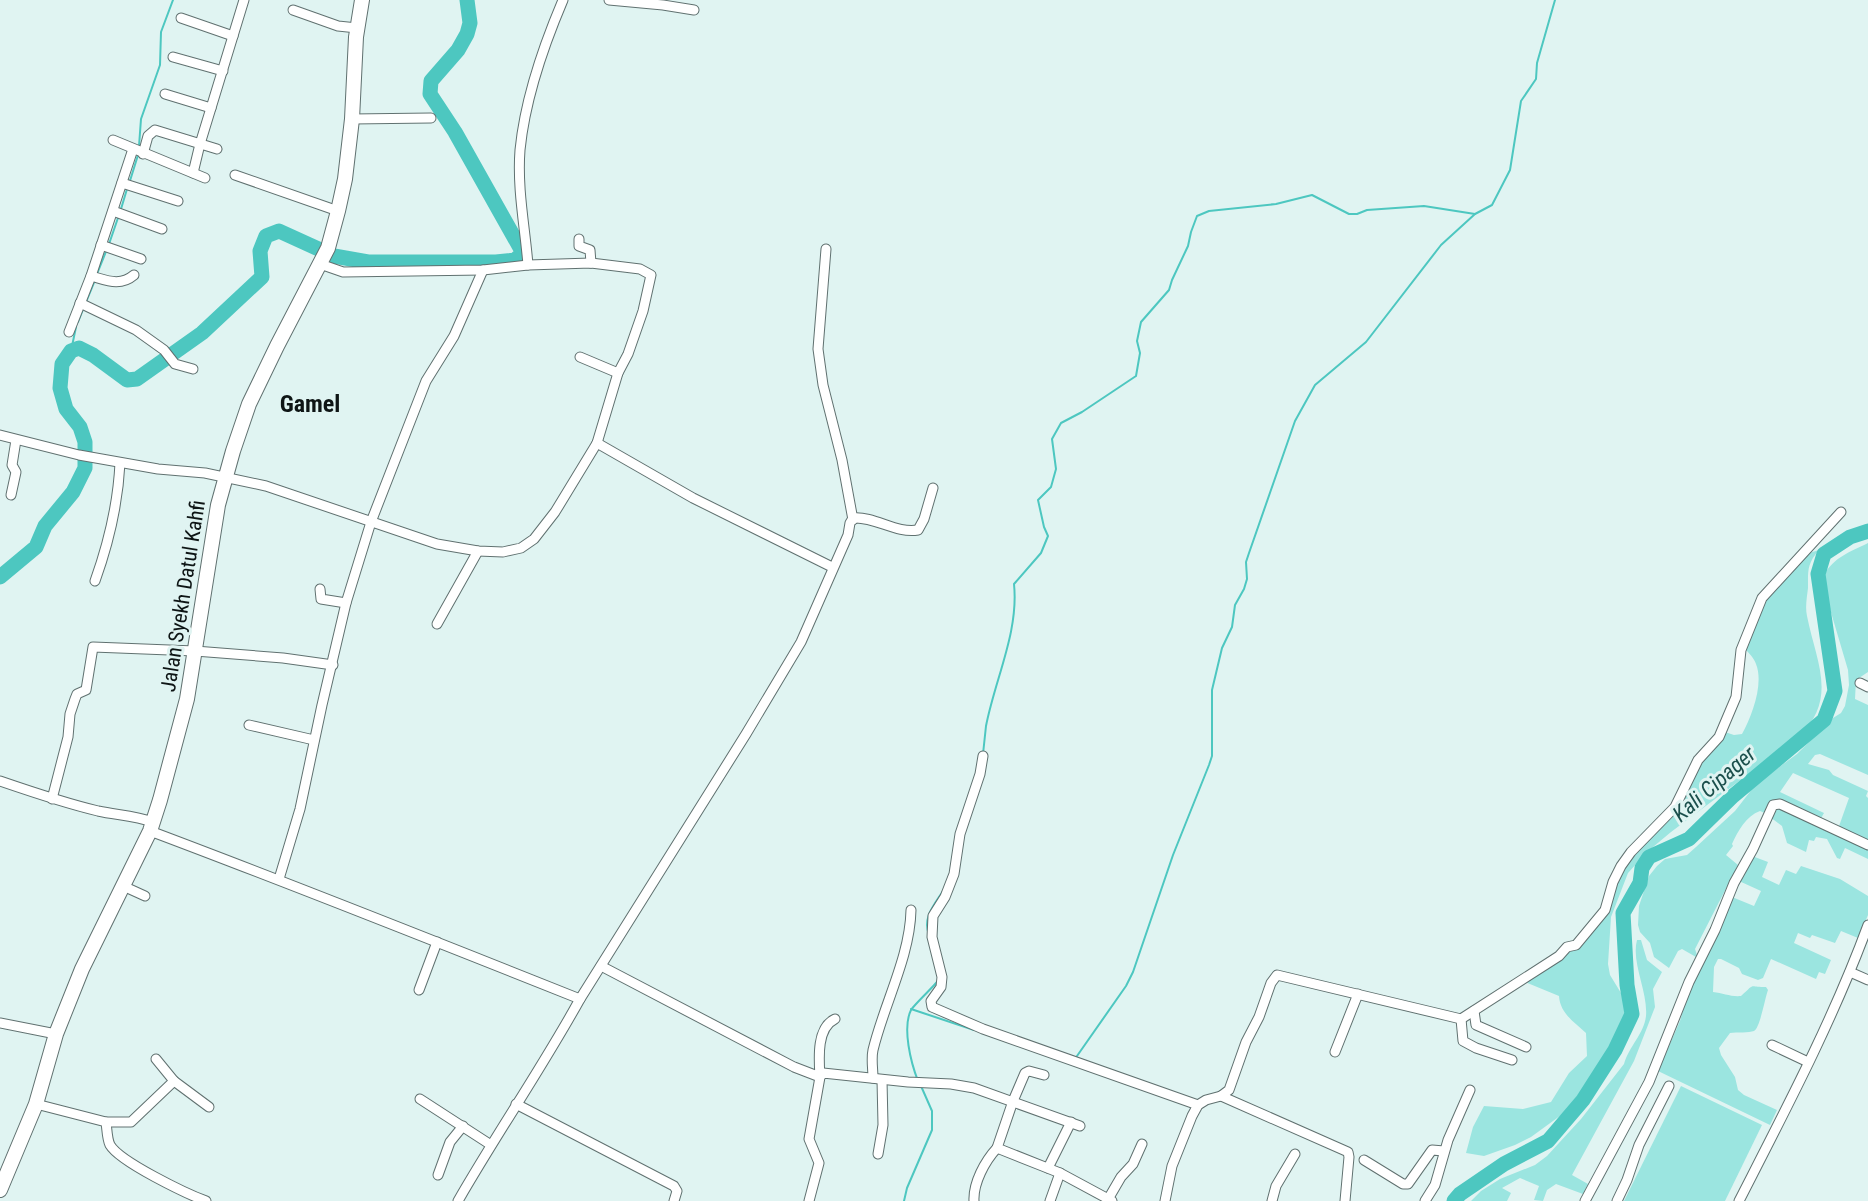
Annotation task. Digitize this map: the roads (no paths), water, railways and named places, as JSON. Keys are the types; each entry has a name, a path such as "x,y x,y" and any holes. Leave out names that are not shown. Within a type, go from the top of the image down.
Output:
{"street":[{"path":"193,173 243,0"},
{"name":"Jalan Syekh Datul Kahfi","path":"0,1190 36,1104 56,1034 81,969 151,827 187,699 218,505 249,404 328,248 345,179 352,119 357,28 362,0"},
{"path":"528,266 521,204 520,152 534,79 564,0"},
{"path":"609,0 647,2 694,10"},
{"path":"293,10 338,26 357,28"},
{"path":"181,18 233,36"},
{"path":"173,57 222,71"},
{"path":"165,94 212,108"},
{"path":"352,119 431,118"},
{"path":"69,332 84,305 107,247 116,213 138,151 148,136 155,130 217,149"},
{"path":"112,140 205,178"},
{"path":"235,175 338,211"},
{"path":"127,185 178,201"},
{"path":"116,213 162,229"},
{"path":"579,239 579,246 590,250 591,263"},
{"path":"107,247 141,259"},
{"path":"826,249 818,349 823,385 842,460 853,520"},
{"path":"0,435 120,463 225,477 292,494 436,544 478,551 502,552 521,548 534,539 555,512 597,443 618,373 628,354 651,275 640,269 591,263 483,270 343,272 320,262"},
{"path":"279,879 300,809 346,603 371,522 426,381 454,336 483,270"},
{"path":"95,276 120,282 134,275"},
{"path":"84,305 136,330 152,340 168,354 174,363 193,369"},
{"path":"580,357 618,373"},
{"path":"11,495 15,472 12,465 16,440"},
{"path":"597,443 693,498 832,567"},
{"path":"95,581 107,548 115,511 120,463"},
{"path":"458,1201 491,1144 557,1041 580,999 747,734 801,642 848,535 850,523 854,518 860,518 886,526 918,530 924,519 933,488"},
{"path":"1165,1201 1172,1166 1198,1106 1206,1100 1221,1096 1231,1085 1271,982 1277,975 1461,1018 1570,947 1605,910 1613,882 1621,866 1631,852 1675,807 1698,760 1719,737 1736,697 1741,650 1762,598 1841,512"},
{"path":"437,624 478,551"},
{"path":"320,589 321,599 346,603"},
{"path":"52,799 68,737 70,714 77,694 86,690 94,646 279,657 333,664"},
{"path":"279,657 282,646"},
{"path":"249,725 314,740"},
{"path":"983,756 980,774 960,834 954,874 945,897 933,916 932,937 942,977 941,987 931,1001 932,1007 983,1029 1198,1106"},
{"path":"0,781 52,799 100,811 139,817 151,827 358,912 580,999"},
{"path":"1585,1201 1649,1082 1689,982 1773,805 1780,804 1868,845"},
{"path":"123,886 145,896"},
{"path":"878,1154 883,1125 873,1051 894,988 909,930 911,910"},
{"path":"1740,1201 1850,972 1868,925"},
{"path":"419,990 437,942"},
{"path":"601,966 794,1067 820,1077"},
{"path":"1850,972 1868,980"},
{"path":"1335,1052 1358,994"},
{"path":"1474,1011 1476,1025 1526,1047"},
{"path":"1461,1018 1463,1041 1476,1048 1512,1060"},
{"path":"809,1201 819,1162 808,1139 820,1077 822,1035 827,1025 835,1020"},
{"path":"0,1023 56,1034"},
{"path":"1772,1045 1808,1062"},
{"path":"156,1059 174,1081 209,1107"},
{"path":"974,1201 975,1190 986,1162 997,1148 1013,1101 1027,1071 1044,1076"},
{"path":"820,1077 823,1072 828,1072 908,1083 951,1084 974,1088 1075,1124 1048,1168"},
{"path":"36,1104 106,1122 131,1122 174,1081"},
{"path":"1617,1201 1639,1144 1669,1086"},
{"path":"1425,1201 1435,1185 1444,1151 1470,1090"},
{"path":"1221,1096 1348,1152 1345,1201"},
{"path":"420,1100 491,1144"},
{"path":"516,1104 674,1186 677,1191 674,1201"},
{"path":"106,1122 110,1144 119,1155 206,1201"},
{"path":"438,1175 450,1142 463,1126"},
{"path":"997,1148 1060,1173 1109,1200 1121,1177 1134,1164 1142,1144"},
{"path":"1364,1160 1408,1185 1432,1150 1444,1151"},
{"path":"1272,1201 1276,1186 1295,1154"},
{"path":"1050,1201 1060,1173"}],"waterway":[{"path":"139,146 141,119 160,65 161,32 173,0"},
{"path":"0,577 36,547 45,526 73,492 85,468 85,442 80,427 66,409 60,388 62,364 71,351 79,348 93,355 127,380 137,379 202,333 262,277 260,251 266,236 279,231 334,256 368,262 496,262 515,260 523,253 455,132 430,94 431,81 458,50 467,34 470,23 467,0"},
{"path":"983,754 990,708 1010,638 1015,602 1014,584 1041,553 1048,536 1038,500 1051,487 1056,469 1052,439 1061,423 1082,412 1136,376 1140,353 1137,341 1141,322 1169,290 1188,246 1197,216 1209,211 1276,204 1312,195 1349,214 1367,210 1424,206 1475,214 1492,205 1510,170 1521,101 1536,79 1537,63 1555,0"},
{"path":"129,184 138,155"},
{"path":"121,209 127,189"},
{"path":"1077,1056 1126,986 1133,972 1173,855 1209,765 1212,756 1212,690 1222,648 1232,627 1235,605 1247,579 1246,562 1295,421 1315,385 1366,342 1441,245 1475,214"},
{"path":"109,244 119,215"},
{"path":"97,274 107,249"},
{"path":"86,302 95,280"},
{"path":"78,322 84,307"},
{"path":"71,351 76,327"},
{"name":"Kali Cipager","path":"1454,1201 1460,1194 1504,1164 1548,1141 1583,1100 1615,1050 1632,1014 1627,985 1623,913 1640,883 1642,868 1649,857 1689,839 1733,796 1824,720 1835,691 1818,574 1824,554 1850,537 1868,531"},
{"path":"929,934 928,917 943,891"},
{"path":"918,1081 908,1045 908,1017 912,1008 937,982"},
{"path":"911,1009 974,1030"},
{"path":"904,1201 907,1188 932,1130 932,1111 921,1086"}],"district":[{"name":"Gamel","path":"310,404"}]}
